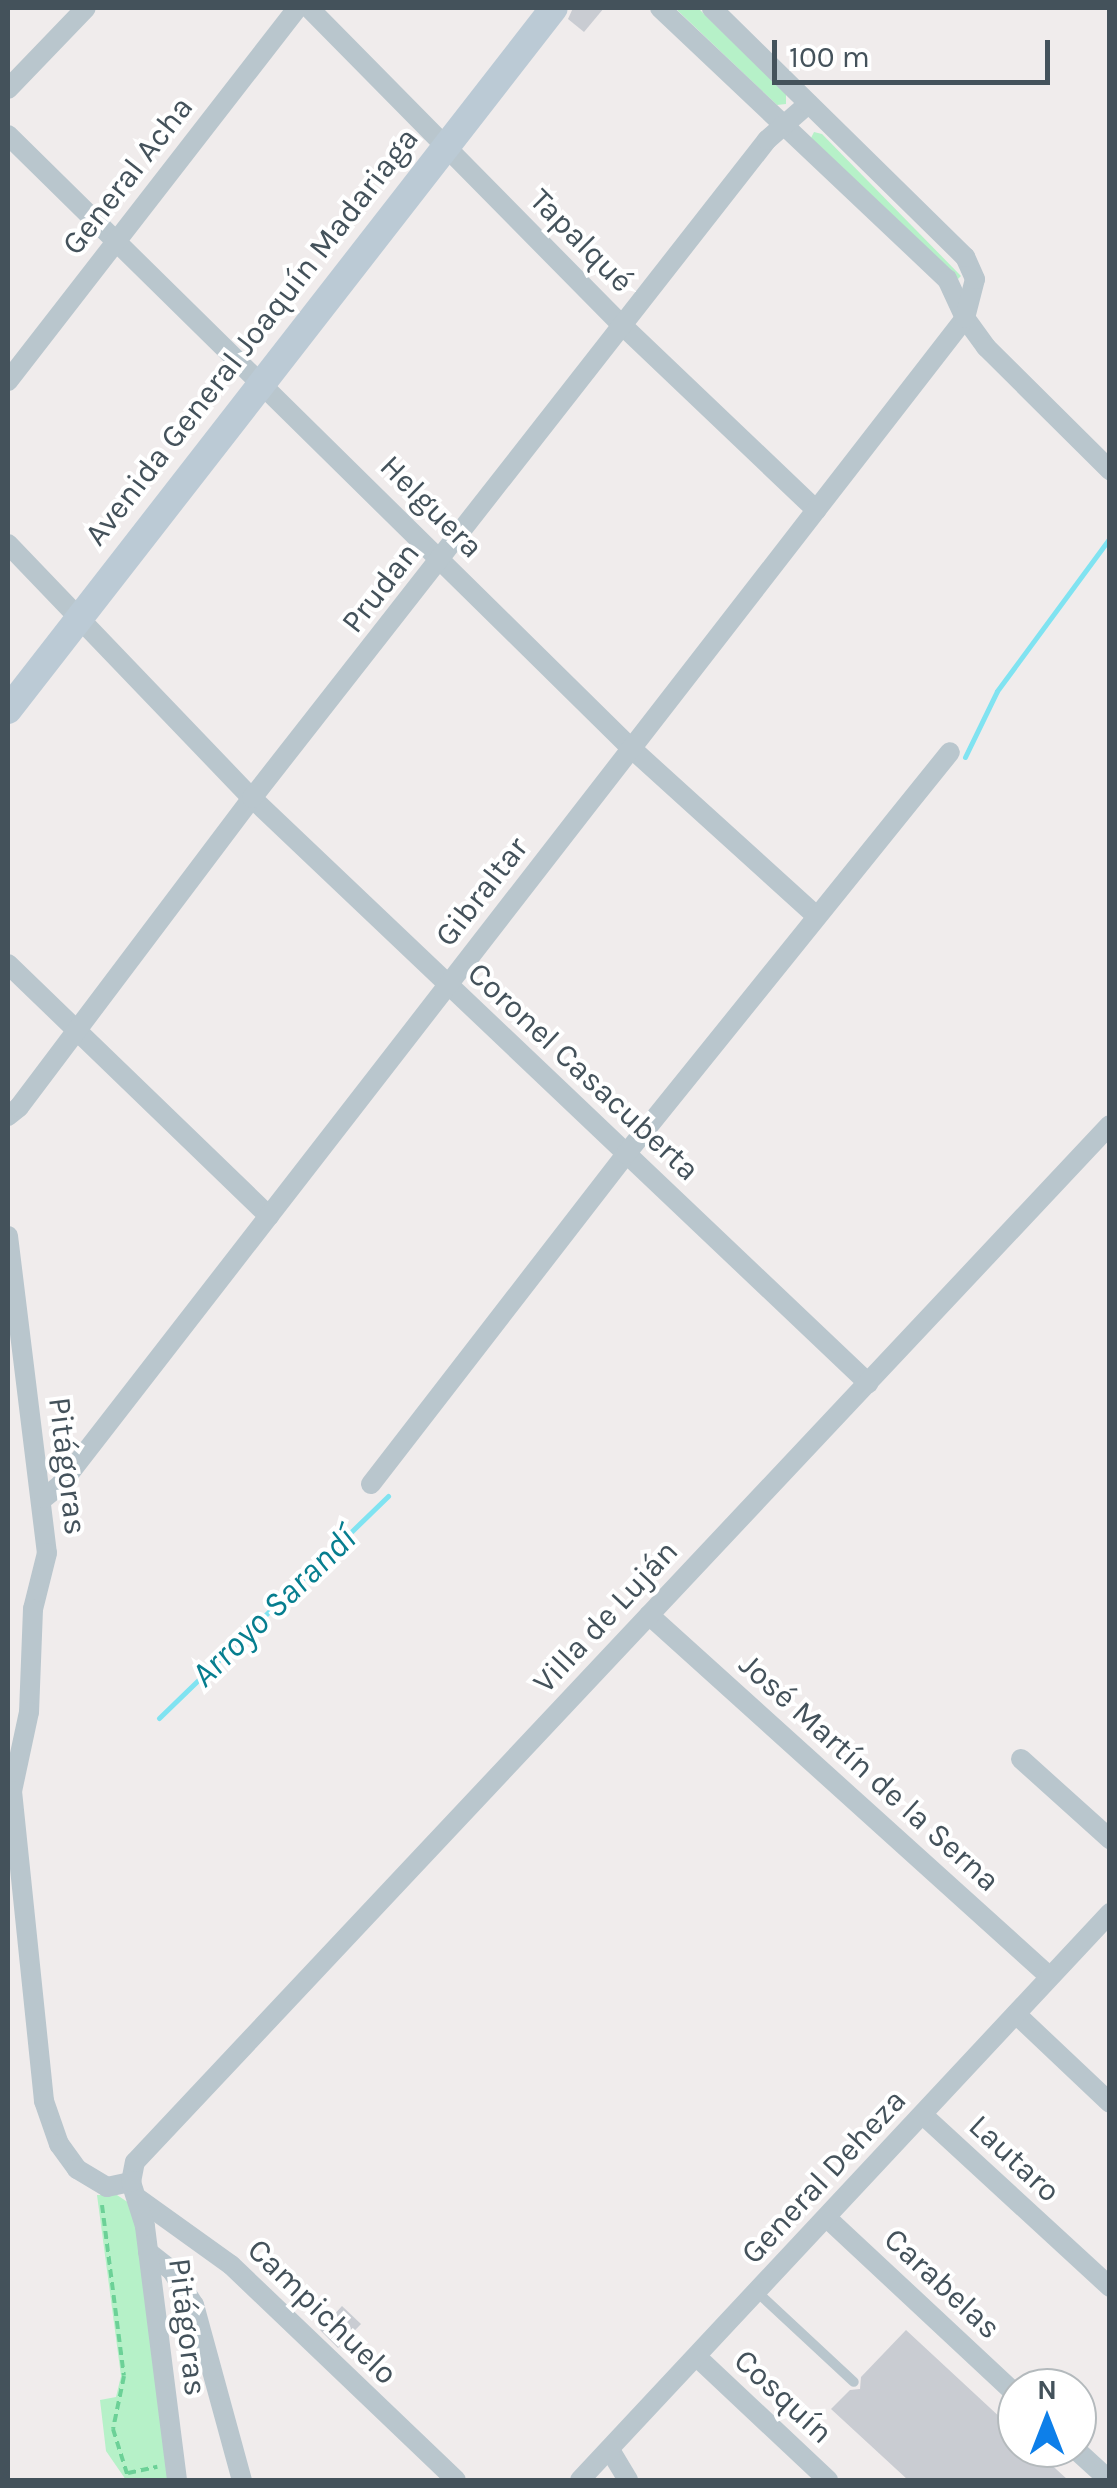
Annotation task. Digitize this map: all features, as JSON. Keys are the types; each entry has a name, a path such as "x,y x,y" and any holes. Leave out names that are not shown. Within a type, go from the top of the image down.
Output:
{"main road":[{"name":"Avenida General Joaquín Madariaga","path":"8,710 554,8"}],"street":[{"path":"8,89 86,8"},
{"name":"General Acha","path":"8,381 297,8"},
{"name":"Tapalqué","path":"309,8 623,326 816,510"},
{"path":"660,8 947,279 965,318 986,347 1110,470"},
{"path":"712,8 965,257 975,278 965,318"},
{"name":"Prudan","path":"8,1116 623,326 783,125 808,104"},
{"name":"Helguera","path":"8,135 631,748 816,916"},
{"name":"Gibraltar","path":"44,1498 61,1484 965,318"},
{"name":"Coronel Casacuberta","path":"8,544 252,798 868,1383"},
{"path":"371,1484 626,1154 950,752"},
{"path":"8,964 270,1216"},
{"name":"Villa de Luján","path":"135,2191 132,2168 146,2150 1110,1125"},
{"name":"Pitágoras","path":"8,1236 44,1498 46,1568 32,1609 29,1712 12,1791 44,2101 59,2144 77,2168 107,2188 135,2191 148,2252 175,2472"},
{"name":"José Martín de la Serna","path":"648,1615 1049,1976"},
{"path":"1020,1759 1110,1839"},
{"name":"General Deheza","path":"580,2480 1110,1913"},
{"path":"1016,2014 1110,2103"},
{"name":"Lautaro","path":"923,2116 1110,2287"},
{"name":"Campichuelo","path":"135,2191 231,2265 456,2480"},
{"name":"Carabelas","path":"827,2218 997,2376"},
{"path":"148,2252 172,2272 194,2305 242,2480"},
{"name":"Cosquín","path":"697,2357 828,2480"},
{"path":"610,2450 628,2480"}],"lane":[{"path":"757,2292 854,2382"}],"path":[{"path":"95,2197 103,2206 124,2376 112,2429 128,2480"},
{"path":"128,2473 175,2472"}],"green space":[{"path":"675,8 698,8 786,94 786,104 777,105"},
{"path":"814,132 822,134 961,276 958,279 811,138"},
{"path":"97,2195 117,2195 132,2205 136,2215 169,2480 126,2480 106,2451 100,2400 116,2397 121,2376"}],"building":[{"path":"573,8 604,8 584,32 568,19"},
{"path":"342,2306 361,2324 338,2348 320,2330"},
{"path":"906,2330 997,2414 997,2468 1055,2468 1068,2480 908,2480 831,2409 850,2390 860,2389 861,2377"}],"waterway":[{"name":"Arroyo Sarandí","path":"965,757 997,691 1110,538"},
{"name":"Arroyo Sarandí","path":"159,1718 388,1496"}]}
